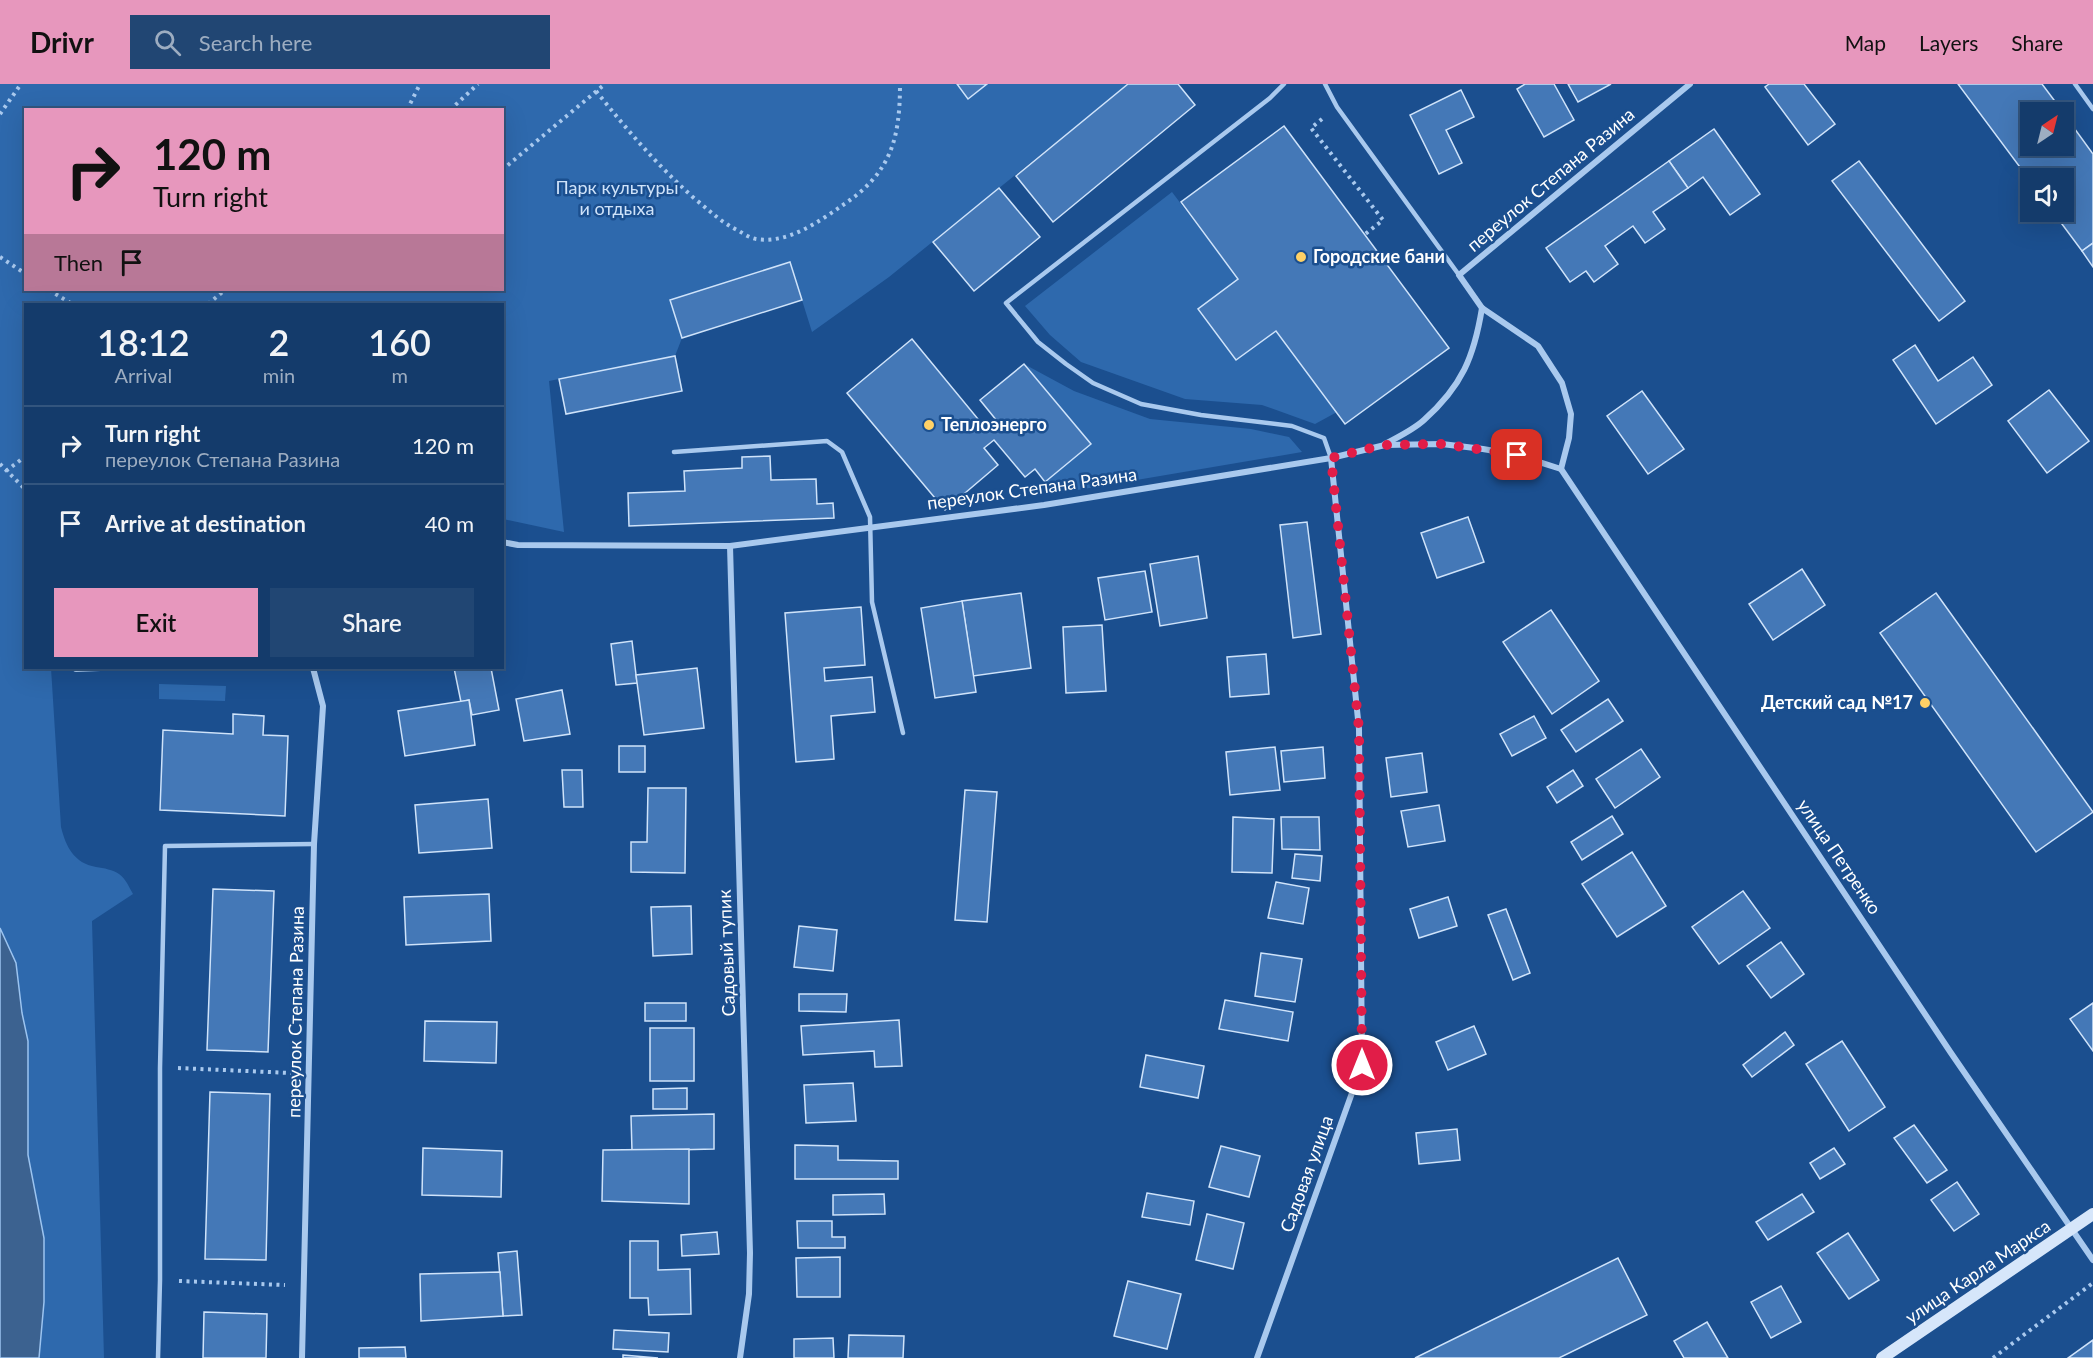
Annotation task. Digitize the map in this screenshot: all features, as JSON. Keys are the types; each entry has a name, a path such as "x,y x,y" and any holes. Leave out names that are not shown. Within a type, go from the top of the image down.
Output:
{"street":[{"name":"переулок Степана Разина","path":"1459,275 1690,84"},
{"path":"1459,275 1482,308 1538,346 1562,383 1571,414 1569,438 1561,469"},
{"path":"1384,445 1423,421 1451,392 1476,342 1482,308"},
{"name":"переулок Степана Разина","path":"504,542 518,545 730,546 1044,505 1331,458 1384,445 1442,444 1483,449 1517,455 1561,469"},
{"name":"Садовая улица","path":"1257,1358 1362,1065 1359,729 1331,458"},
{"name":"улица Петренко","path":"1561,469 2093,1260"},
{"name":"Садовый тупик","path":"730,546 750,1253 749,1294 740,1358"},
{"name":"переулок Степана Разина","path":"302,1358 314,844 323,706 313,669"},
{"name":"улица Карла Маркса","path":"1882,1358 2093,1214"}],"lane":[{"path":"1284,84 1270,98 1006,303 1038,342 1093,383 1141,404 1292,426 1324,438 1331,458"},
{"path":"1325,84 1337,107 1459,275"},
{"path":"2075,84 2093,109"},
{"path":"674,452 827,441 842,452 870,517 872,602 903,733"},
{"path":"158,1358 160,1068 165,846 314,844"}],"path":[{"path":"0,114 21,84"},
{"path":"408,108 420,84"},
{"path":"452,108 478,84"},
{"path":"504,168 605,84"},
{"path":"596,92 635,141 682,188 723,223 755,239 795,234 854,198 875,177 889,157 897,135 900,84"},
{"path":"1337,107 1311,128 1383,220 1364,235"},
{"path":"0,257 24,273"},
{"path":"51,291 70,303"},
{"path":"209,303 224,291"},
{"path":"6,471 24,458"},
{"path":"0,464 24,488"},
{"path":"160,1068 310,1074"},
{"path":"160,1280 304,1286"},
{"path":"1992,1358 2093,1283"}],"green space":[{"name":"Парк культуры и отдыха","path":"0,84 1128,84 889,277 812,332 790,262 671,300 682,338 675,356 549,381 564,532 504,519 504,303 24,303 24,669 51,669 61,827 65,841 72,853 82,862 119,874 133,894 92,921 104,1358 39,1358 44,1302 44,1238 28,1155 28,1041 16,963 0,928"},
{"path":"1172,192 1238,279 1198,309 1276,331 1337,412 1315,424 1262,405 1185,399 1081,362 1050,335 1025,306"},
{"path":"1024,364 1074,391 1150,419 1251,429 1289,437 1302,452 1054,494 1045,482 1090,444"},
{"path":"159,684 226,686 225,701 159,699"}],"shaded area":[{"path":"0,928 16,963 28,1041 28,1155 44,1238 44,1302 39,1358 0,1358"}],"building":[{"path":"957,84 987,84 968,99"},
{"path":"1128,84 1178,84 1195,105 1053,222 1016,176"},
{"path":"1525,84 1554,84 1574,120 1544,137 1517,89"},
{"path":"1568,84 1611,84 1578,102"},
{"path":"1769,84 1804,84 1835,124 1808,145 1765,87"},
{"path":"1958,84 2042,84 2056,102 2020,102 2020,156 2074,156 2074,128 2093,154 2093,243 2082,251 2060,222 2074,222 2074,168 2021,168"},
{"path":"1461,90 1474,117 1446,130 1462,163 1439,174 1410,115"},
{"name":"Городские бани","path":"1284,126 1449,348 1345,424 1276,331 1236,360 1198,309 1238,279 1181,202"},
{"path":"1714,129 1760,194 1730,215 1703,177 1688,188 1669,161"},
{"path":"1669,161 1688,188 1653,212 1665,229 1645,243 1633,226 1605,246 1618,264 1594,282 1586,271 1570,282 1546,248"},
{"path":"1859,161 1965,301 1939,321 1832,181"},
{"path":"999,188 1040,237 974,291 933,242"},
{"path":"2093,243 2093,267 2082,251"},
{"path":"790,262 802,300 682,338 670,300"},
{"name":"Теплоэнерго","path":"912,339 987,430 997,421 980,400 1024,364 1091,444 1045,482 1035,469 1025,477 994,440 984,448 998,465 945,510 847,393"},
{"path":"1915,345 1938,381 1973,357 1992,385 1936,424 1893,360"},
{"path":"675,356 682,391 566,414 559,379"},
{"path":"2049,390 2089,441 2047,473 2008,421"},
{"path":"1642,391 1684,449 1648,474 1607,416"},
{"path":"770,456 771,480 816,479 817,504 833,503 834,518 629,526 628,493 685,491 684,471 742,468 742,457"},
{"path":"1468,517 1484,562 1437,578 1421,533"},
{"path":"1307,522 1321,634 1293,638 1280,525"},
{"path":"1198,556 1207,618 1160,626 1150,564"},
{"path":"1802,569 1825,605 1773,640 1749,604"},
{"path":"1145,571 1152,612 1105,620 1098,578"},
{"path":"1021,593 1031,668 973,676 962,601"},
{"path":"1936,593 2093,812 2036,852 1880,633"},
{"path":"962,601 976,692 935,698 921,608"},
{"path":"861,607 865,665 824,668 825,681 872,677 875,712 831,716 834,759 796,762 785,613"},
{"path":"1551,610 1599,681 1552,714 1503,642"},
{"path":"1102,625 1106,691 1066,693 1063,627"},
{"path":"632,641 637,683 616,685 611,644"},
{"path":"1266,654 1269,694 1230,697 1227,657"},
{"path":"697,668 704,728 644,735 636,675"},
{"path":"454,669 491,669 499,710 472,715 469,700 461,702"},
{"path":"562,690 570,734 524,741 516,699"},
{"path":"1608,699 1623,721 1576,752 1561,730"},
{"path":"469,700 475,745 405,756 398,711"},
{"path":"233,714 264,716 263,735 288,736 285,816 160,810 163,730 233,734"},
{"path":"1534,716 1546,738 1512,756 1500,734"},
{"path":"619,746 645,746 645,772 619,772"},
{"path":"1275,747 1280,790 1230,795 1226,752"},
{"path":"1323,747 1325,778 1284,782 1281,751"},
{"path":"1641,749 1660,777 1615,808 1596,779"},
{"path":"1422,753 1427,792 1391,797 1386,758"},
{"path":"562,770 582,770 583,807 564,807"},
{"path":"1573,770 1583,786 1557,803 1547,787"},
{"path":"648,788 686,788 685,873 631,872 631,842 647,842"},
{"path":"965,790 997,792 987,922 955,920"},
{"path":"488,799 492,848 419,853 415,805"},
{"path":"1439,805 1445,841 1408,847 1401,811"},
{"path":"1612,816 1623,834 1582,860 1571,842"},
{"path":"1233,817 1274,819 1272,873 1232,872"},
{"path":"1281,817 1319,817 1320,850 1282,849"},
{"path":"1632,852 1666,906 1617,937 1582,884"},
{"path":"1295,854 1322,856 1320,881 1292,878"},
{"path":"1276,882 1309,888 1303,924 1268,918"},
{"path":"213,889 274,891 268,1052 207,1050"},
{"path":"1743,891 1770,928 1719,964 1692,927"},
{"path":"489,894 491,941 406,945 404,897"},
{"path":"1448,897 1457,926 1419,938 1410,909"},
{"path":"691,906 692,954 653,956 651,907"},
{"path":"1506,909 1530,973 1513,980 1488,915"},
{"path":"799,926 837,930 833,971 794,967"},
{"path":"1781,942 1804,974 1771,998 1747,966"},
{"path":"1261,953 1302,959 1295,1002 1255,996"},
{"path":"799,994 847,994 846,1012 799,1011"},
{"path":"1225,1000 1293,1012 1288,1041 1219,1029"},
{"path":"645,1003 686,1003 686,1021 645,1021"},
{"path":"2093,1003 2093,1051 2070,1019"},
{"path":"899,1020 902,1066 875,1067 874,1051 803,1055 801,1026"},
{"path":"425,1021 497,1022 496,1063 424,1061"},
{"path":"1474,1026 1486,1054 1448,1070 1436,1042"},
{"path":"650,1028 694,1028 694,1081 650,1081"},
{"path":"1785,1032 1794,1045 1752,1077 1743,1065"},
{"path":"1842,1041 1885,1107 1849,1131 1806,1064"},
{"path":"1146,1055 1204,1066 1198,1098 1140,1087"},
{"path":"853,1083 856,1121 806,1123 804,1085"},
{"path":"687,1088 687,1109 653,1109 653,1089"},
{"path":"210,1092 270,1094 266,1260 205,1259"},
{"path":"714,1114 714,1149 632,1151 631,1116"},
{"path":"1914,1125 1947,1170 1927,1183 1894,1138"},
{"path":"1457,1129 1460,1160 1419,1164 1416,1133"},
{"path":"795,1145 838,1146 838,1160 898,1161 898,1179 795,1179"},
{"path":"1221,1146 1260,1156 1249,1197 1209,1187"},
{"path":"423,1148 502,1151 501,1197 422,1195"},
{"path":"1834,1148 1845,1164 1820,1179 1810,1163"},
{"path":"689,1149 689,1204 602,1201 603,1150"},
{"path":"1957,1182 1979,1214 1954,1231 1931,1200"},
{"path":"1147,1193 1194,1201 1190,1225 1142,1217"},
{"path":"884,1194 885,1214 833,1215 833,1195"},
{"path":"1802,1194 1814,1212 1768,1240 1756,1222"},
{"path":"1207,1214 1244,1223 1233,1269 1196,1260"},
{"path":"797,1221 832,1221 832,1237 845,1237 845,1248 798,1248"},
{"path":"717,1232 719,1254 682,1256 681,1235"},
{"path":"1848,1233 1879,1280 1849,1299 1817,1253"},
{"path":"630,1241 658,1241 658,1270 690,1269 691,1314 649,1315 648,1298 630,1298"},
{"path":"517,1251 522,1315 503,1316 498,1253"},
{"path":"840,1257 840,1297 797,1297 796,1258"},
{"path":"1618,1258 1647,1315 1559,1358 1415,1358"},
{"path":"500,1272 503,1316 421,1321 420,1274"},
{"path":"1128,1281 1181,1294 1167,1349 1114,1336"},
{"path":"1781,1286 1801,1322 1771,1338 1751,1302"},
{"path":"204,1312 267,1314 266,1358 203,1358"},
{"path":"1707,1322 1728,1358 1684,1358 1674,1341"},
{"path":"614,1330 669,1333 668,1352 613,1349"},
{"path":"849,1335 904,1336 903,1358 848,1358"},
{"path":"833,1338 834,1358 794,1358 794,1339"},
{"path":"2093,1340 2093,1358 2068,1358"},
{"path":"405,1347 406,1358 359,1358 359,1348"},
{"path":"623,1355 658,1358 623,1358"}],"place":[{"name":"Городские бани","path":"1301,257"},
{"name":"Теплоэнерго","path":"929,425"},
{"name":"Детский сад №17","path":"1925,703"}],"route":[{"path":"1362,1065 1359,729 1331,458 1384,445 1442,444 1517,455"}]}
